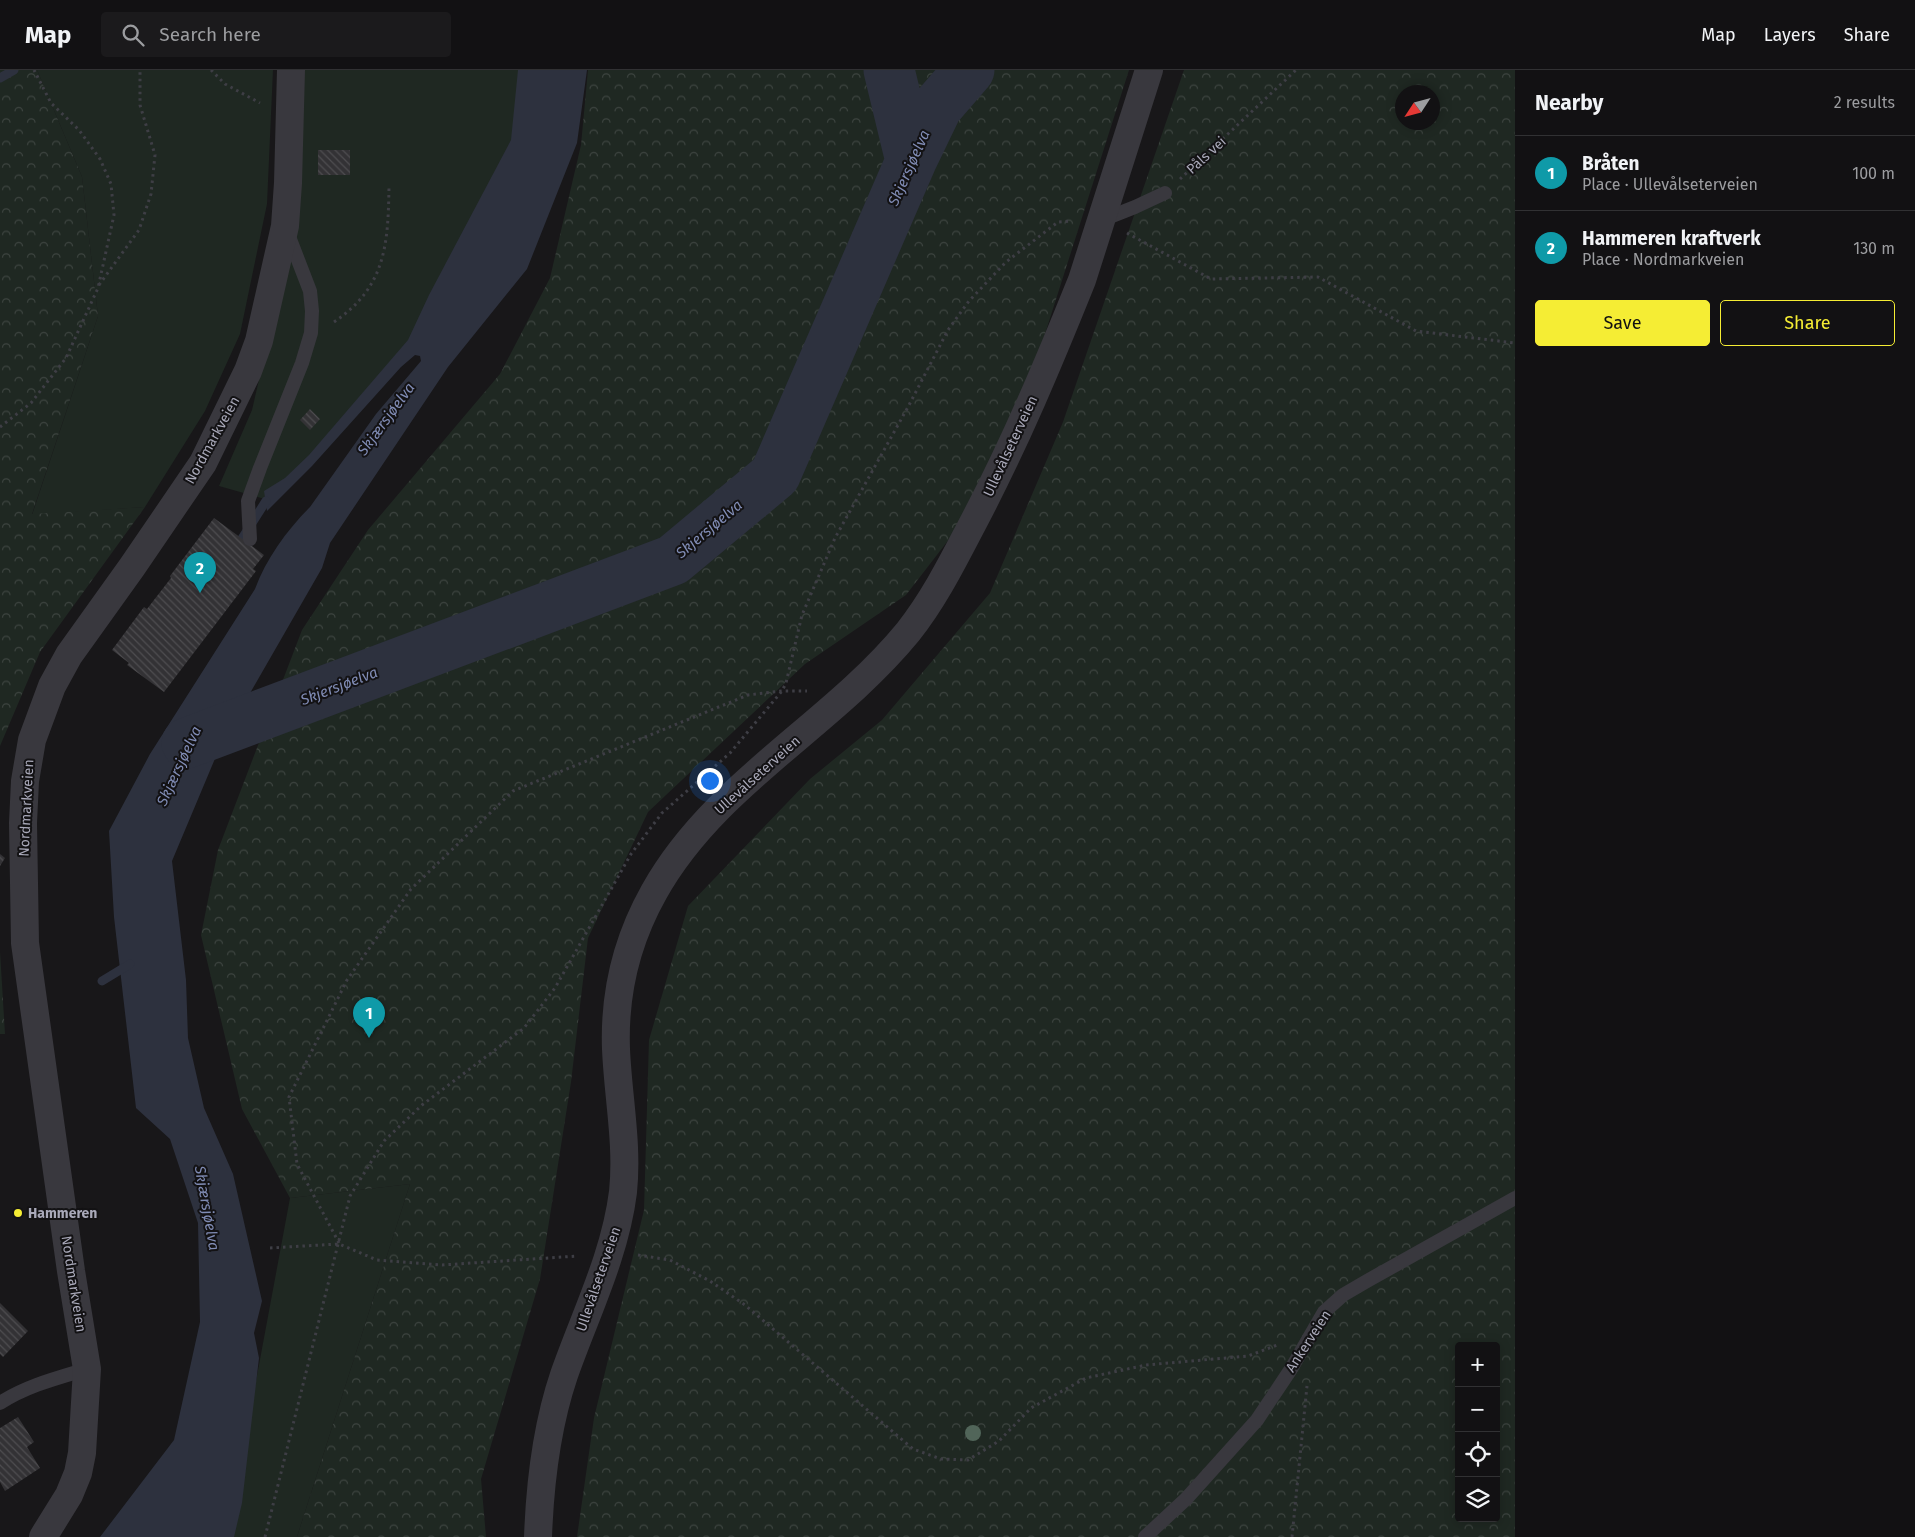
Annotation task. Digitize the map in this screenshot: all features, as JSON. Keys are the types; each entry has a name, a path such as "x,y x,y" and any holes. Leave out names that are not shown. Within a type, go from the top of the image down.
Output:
{"street":[{"name":"Nordmarkveien","path":"43,1537 69,1495 78,1473 82,1453 87,1369 71,1271 25,943 23,823 25,782 32,740 52,686 69,655 203,463 237,396 259,341 285,226 291,70"},
{"name":"Ullevålseterveien","path":"538,1537 540,1484 547,1437 563,1378 618,1225 624,1164 623,1117 616,1050 617,1004 622,975 636,927 655,890 693,836 732,795 850,692 878,665 909,630 945,578 1001,469 1069,314 1102,220 1150,70"}],"lane":[{"path":"1102,220 1165,193"},
{"path":"250,539 248,501 302,363 311,333 312,311 310,291 285,226"},
{"name":"Ankerveien","path":"1145,1537 1186,1499 1257,1420 1291,1369 1324,1312 1343,1296 1515,1198"},
{"path":"0,1403 12,1395 37,1385 87,1369"}],"path":[{"path":"34,70 51,103 79,130 100,159 111,184 114,215 98,288"},
{"path":"0,427 31,403 66,358 98,288 139,230 152,194 155,155 140,105 140,70"},
{"path":"211,70 225,84 260,103"},
{"name":"Påls vei","path":"1165,193 1224,140 1296,70"},
{"path":"311,333 335,322 357,305 379,271 388,234 389,187"},
{"path":"266,1537 350,1196 384,1141 422,1105 524,1028 555,988 631,854 656,820 730,753 782,691 786,683 802,615 836,538 948,330 969,300 1006,262 1058,222 1102,220 1211,279 1318,277 1416,331 1515,343"},
{"path":"339,1244 297,1164 288,1097 346,980 411,889 513,791 748,695 782,691 850,692"},
{"path":"270,1248 339,1244 377,1260 442,1265 582,1256 610,1250 670,1260 710,1281 745,1305 913,1449 941,1459 968,1460 999,1441 1031,1408 1086,1378 1146,1365 1248,1356 1312,1332"},
{"path":"1292,1537 1307,1381"}],"green space":[{"path":"0,70 37,70 82,177 98,316 32,514 145,507 40,652 0,746"},
{"path":"37,70 273,70 267,204 240,334 205,411 145,507 32,515 98,316 82,177"},
{"path":"303,70 537,70 490,219 395,366 272,501 219,486 252,410 290,246"},
{"path":"588,70 1129,70 1001,472 906,595 805,664 648,812 588,938 571,1082 540,1279 481,1479 486,1537 297,1537 410,1184 290,1198 242,1109 201,935 218,850 302,630 368,530 500,374 550,278 581,145"},
{"path":"1184,70 1515,70 1515,1537 577,1537 594,1418 644,1210 649,1040 688,906 810,779 882,720 990,593 1063,422"},
{"path":"0,952 5,1034 0,1034"},
{"path":"410,1184 297,1537 227,1537 290,1198"}],"water":[{"name":"Skjærsjøelva","path":"518,70 587,70 577,143 527,269 448,367 330,543 322,568 222,742 172,861 186,980 188,1038 204,1108 233,1174 262,1301 254,1333 259,1358 242,1503 234,1537 100,1537 174,1440 200,1322 198,1223 170,1139 136,1108 114,917 109,831 150,754 255,589 278,545 310,507 376,414 421,361 420,356 415,355 401,367 312,466 267,511 264,491 285,478 309,455 408,340 429,295 511,140"}],"building":[{"path":"318,150 350,150 350,175 318,175"},
{"path":"310,409 320,419 310,430 300,420"},
{"path":"214,518 264,555 253,569 256,571 164,692 127,665 129,663 112,650 144,607 147,609 171,578 170,576"},
{"path":"0,854 5,858 0,866"},
{"path":"0,1303 28,1331 3,1357 0,1354"},
{"path":"18,1417 34,1442 27,1447 40,1468 5,1491 0,1482 0,1428"}],"waterway":[{"path":"0,78 14,70"},
{"path":"889,70 911,161"},
{"name":"Skjersjøelva","path":"187,743 673,560 775,475 911,161 937,107 969,70"},
{"path":"236,548 266,501"},
{"path":"102,981 130,964"}],"place":[{"name":"Hammeren kraftverk","path":"200,593"},
{"name":"Bråten","path":"369,1038"},
{"name":"Hammeren","path":"18,1213"}]}
